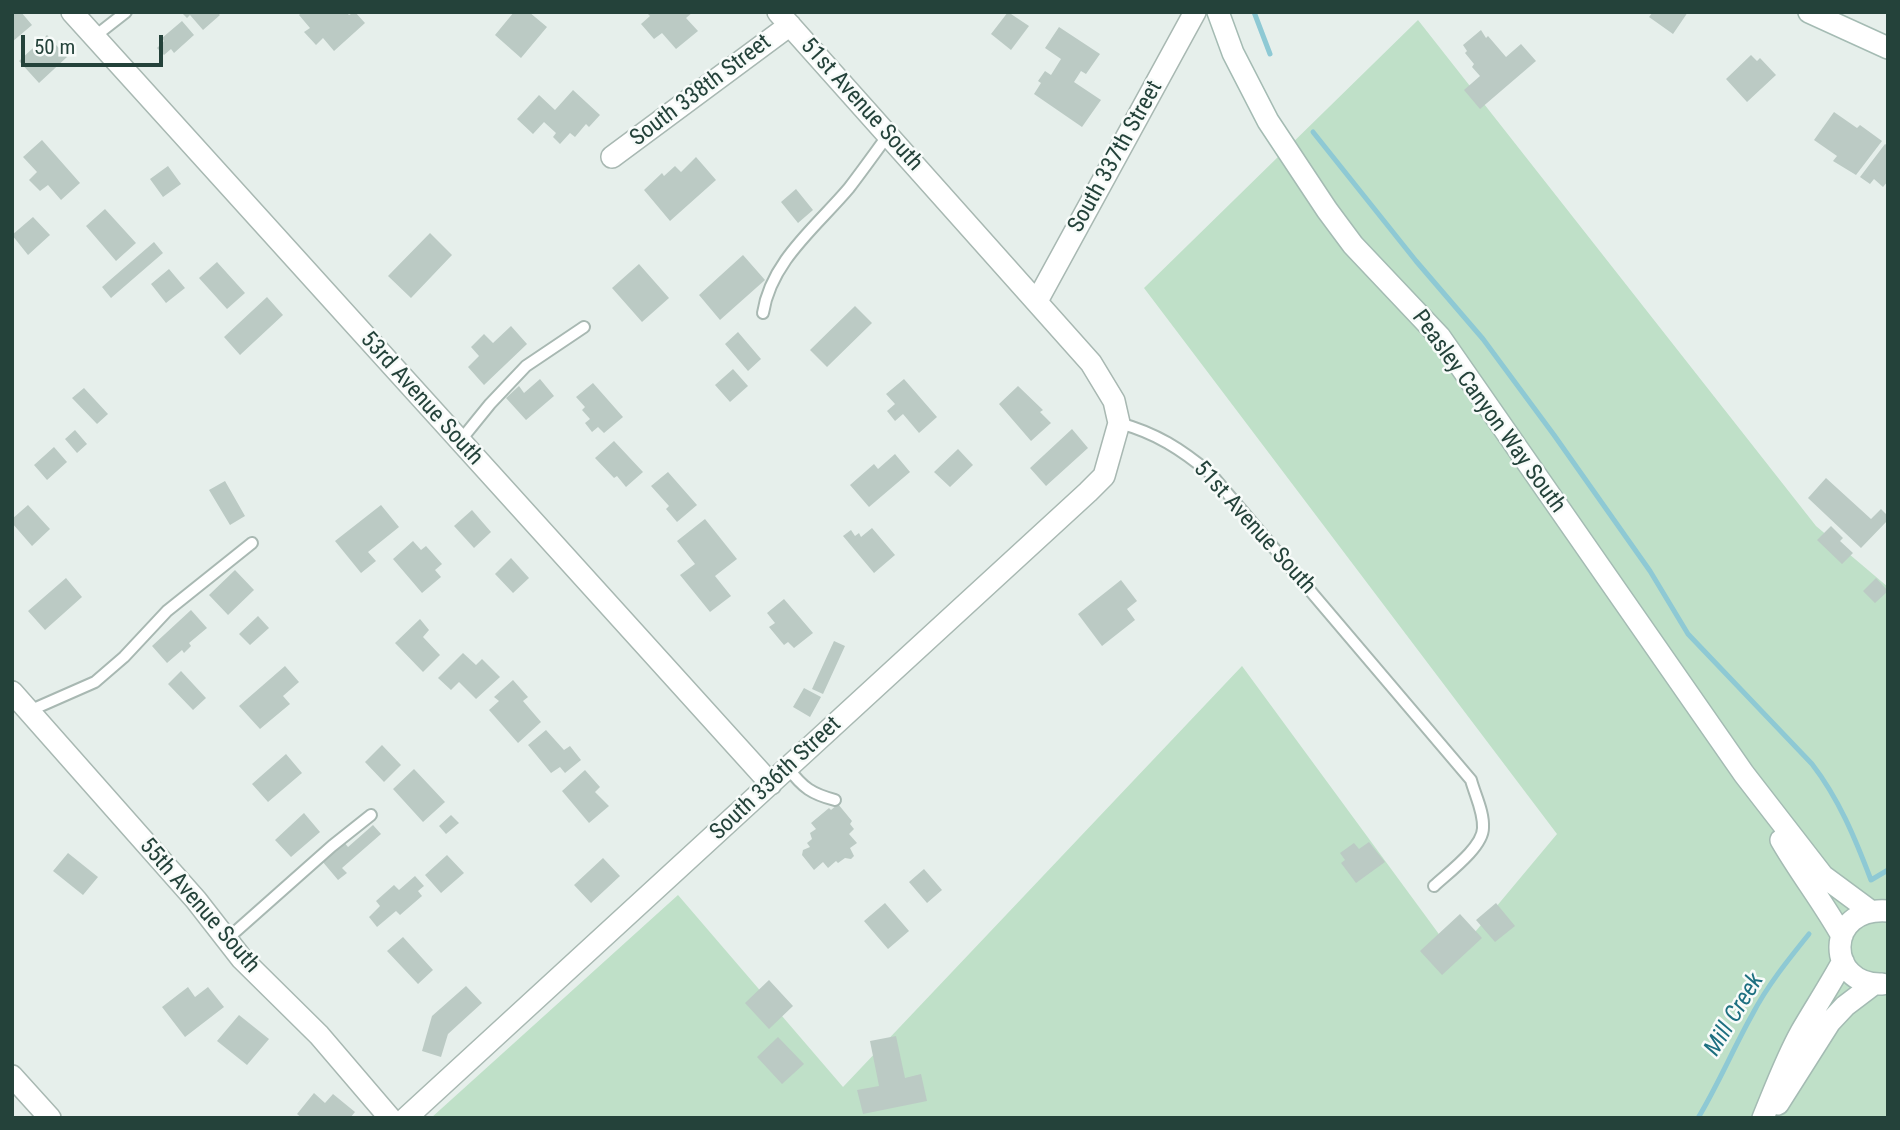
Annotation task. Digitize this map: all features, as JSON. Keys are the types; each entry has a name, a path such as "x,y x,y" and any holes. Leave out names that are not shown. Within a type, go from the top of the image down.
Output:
{"street":[{"name":"53rd Avenue South","path":"72,12 771,784"},
{"name":"South 337th Street","path":"1037,302 1195,12"},
{"name":"Peasley Canyon Way South","path":"1218,12 1233,53 1259,104 1299,171 1353,245 1440,337 1744,775 1823,876 1883,911"},
{"path":"1809,12 1888,48"},
{"name":"51st Avenue South","path":"784,19 1037,302 1103,380 1114,401 1119,423"},
{"name":"South 338th Street","path":"612,157 784,19"},
{"name":"South 336th Street","path":"406,1118 1088,492 1104,476 1119,423"},
{"name":"55th Avenue South","path":"18,701 196,900 242,960 319,1035 390,1118"},
{"name":"Peasley Canyon Way South","path":"1744,775 1799,871 1824,903 1842,936"},
{"path":"1881,984 1855,977 1843,961 1840,948 1842,936 1852,920 1883,911"},
{"path":"1763,1118 1796,1043 1843,961"},
{"path":"1770,1118 1830,1022 1845,1006 1881,984"},
{"path":"12,1076 50,1118"}],"lane":[{"path":"94,37 126,12"},
{"path":"764,313 765,299 779,269 849,188 888,135"},
{"path":"460,441 526,366 584,327"},
{"name":"51st Avenue South","path":"1119,423 1146,430 1185,452 1211,474 1471,780 1480,810 1483,833 1476,846 1434,886"},
{"path":"18,701 95,682 124,657 167,611 252,543"},
{"path":"788,768 799,782 814,794 835,800"},
{"path":"226,940 254,918 326,851 371,816"}],"green space":[{"path":"1418,20 1816,526 1888,587 1888,1118 431,1118 678,895 843,1087 1242,666 1455,956 1557,834 1144,288"}],"building":[{"path":"12,12 21,12 32,25 12,42"},
{"path":"181,12 217,12 220,15 203,30 190,15 187,18"},
{"path":"302,12 346,12 349,15 355,12 365,23 334,51 323,38 316,45 304,32 310,28 299,15"},
{"path":"514,12 529,12 547,27 521,58 495,35"},
{"path":"646,12 693,12 686,18 698,31 676,49 662,33 654,39 641,24 650,16"},
{"path":"1008,12 1029,26 1011,50 991,34"},
{"path":"1653,12 1688,12 1673,34 1649,17"},
{"path":"182,21 194,35 174,53 171,49 164,55 157,48 164,41 162,38"},
{"path":"1059,27 1100,54 1086,74 1081,71 1074,82 1101,100 1082,127 1034,94 1045,71 1051,75 1061,59 1045,48"},
{"path":"1481,30 1506,57 1521,44 1536,61 1480,109 1464,90 1480,76 1472,67 1474,64 1465,53 1467,51 1463,45"},
{"path":"47,35 67,57 39,83 19,61"},
{"path":"1751,55 1757,61 1760,58 1776,75 1747,102 1726,79"},
{"path":"573,90 600,115 589,127 586,124 575,137 570,133 560,144 553,137 556,133 544,122 533,134 517,119 539,95 555,110"},
{"path":"1834,112 1857,128 1860,125 1882,141 1856,175 1833,161 1837,156 1814,140"},
{"path":"42,140 80,183 61,200 48,185 40,191 29,180 37,172 23,157"},
{"path":"1885,144 1888,146 1888,181 1883,187 1874,179 1870,184 1860,177"},
{"path":"696,157 716,180 670,221 644,190 662,173 664,176 675,166 681,172"},
{"path":"168,166 181,184 163,197 150,179"},
{"path":"796,189 813,210 798,223 781,202"},
{"path":"105,209 136,243 116,261 86,226"},
{"path":"33,217 50,235 28,255 12,235"},
{"path":"430,233 452,255 411,298 388,276"},
{"path":"154,242 163,253 111,298 102,287"},
{"path":"743,255 765,280 720,320 699,295"},
{"path":"217,262 245,293 227,309 199,278"},
{"path":"639,264 669,298 642,322 612,288"},
{"path":"169,269 185,288 166,303 151,284"},
{"path":"267,297 283,315 240,355 224,337"},
{"path":"855,306 872,323 827,367 810,350"},
{"path":"511,326 527,344 484,385 468,367 479,356 471,347 484,334 493,343"},
{"path":"738,332 761,359 748,371 725,344"},
{"path":"733,369 748,386 730,402 715,385"},
{"path":"540,379 554,396 526,420 506,398 519,386 524,393"},
{"path":"904,379 937,417 919,433 903,414 895,421 887,411 895,404 886,394"},
{"path":"593,383 623,417 604,433 598,427 592,432 585,423 590,419 582,410 585,407 576,397"},
{"path":"1018,386 1043,410 1040,412 1051,423 1031,441 999,404"},
{"path":"84,388 108,414 97,424 72,398"},
{"path":"1072,429 1088,448 1046,486 1030,468"},
{"path":"75,430 87,444 77,453 65,439"},
{"path":"614,441 643,472 626,487 595,458"},
{"path":"54,447 67,462 47,480 34,465"},
{"path":"958,449 973,465 950,487 934,472"},
{"path":"895,454 910,472 869,507 850,485 874,464 878,469"},
{"path":"668,472 697,505 677,522 666,509 669,506 651,486"},
{"path":"1826,478 1871,519 1881,509 1888,516 1888,520 1861,548 1808,498"},
{"path":"225,481 245,516 230,525 209,490"},
{"path":"28,505 50,529 32,546 12,523 12,519"},
{"path":"381,505 399,527 368,552 376,561 361,573 335,541"},
{"path":"472,510 491,532 474,548 454,526"},
{"path":"705,519 737,559 715,576 731,596 710,612 680,575 695,564 677,541"},
{"path":"1831,526 1843,538 1840,541 1853,553 1842,564 1817,540"},
{"path":"872,528 895,555 874,573 843,536 851,530 855,536 859,533 861,537"},
{"path":"413,541 421,550 426,546 442,564 435,570 441,577 422,593 393,559"},
{"path":"511,558 529,578 513,593 495,574"},
{"path":"235,570 254,590 228,615 209,595"},
{"path":"66,578 82,597 45,630 28,611"},
{"path":"1876,578 1888,591 1875,603 1863,591"},
{"path":"1121,580 1137,601 1127,609 1135,620 1102,646 1078,614"},
{"path":"784,599 813,633 794,648 788,642 784,645 769,627 775,623 767,613"},
{"path":"191,610 207,628 189,643 191,646 184,653 182,650 167,663 152,646"},
{"path":"258,616 269,628 250,645 239,634"},
{"path":"420,619 429,630 423,637 440,655 423,672 395,643"},
{"path":"834,641 845,646 823,694 812,689"},
{"path":"463,653 476,665 482,659 500,677 476,699 459,682 451,690 438,678"},
{"path":"285,666 299,682 283,696 290,704 260,729 239,706"},
{"path":"181,671 206,698 193,710 168,684"},
{"path":"513,680 528,697 523,701 541,722 518,743 489,710 499,701 494,697"},
{"path":"804,688 821,697 810,717 793,707"},
{"path":"546,730 564,750 570,746 581,760 565,773 560,767 551,773 528,745"},
{"path":"382,745 401,765 384,782 365,762"},
{"path":"286,754 302,773 268,802 252,784"},
{"path":"414,769 445,802 423,822 393,789"},
{"path":"585,770 600,787 595,792 609,806 589,823 562,791"},
{"path":"838,804 852,821 850,824 854,829 849,834 857,843 850,848 854,856 838,863 836,861 828,868 823,862 814,870 802,855 803,850 810,847 807,843 812,839 810,833 816,829 811,823"},
{"path":"304,813 320,832 291,857 275,840"},
{"path":"451,815 459,823 446,834 439,826"},
{"path":"373,825 381,834 342,868 347,873 338,880 322,861 344,842 348,847"},
{"path":"1369,842 1385,862 1356,883 1341,863 1345,860 1340,853 1354,843 1359,849"},
{"path":"68,853 98,877 83,895 53,871"},
{"path":"447,855 464,873 441,893 425,875"},
{"path":"603,858 620,876 591,903 574,885"},
{"path":"924,869 942,890 927,903 909,882"},
{"path":"415,876 424,886 418,891 422,896 400,915 396,911 377,927 369,917 380,906 376,901 394,885 399,890"},
{"path":"885,903 909,931 888,949 864,921"},
{"path":"1496,903 1515,926 1495,942 1476,920"},
{"path":"1460,914 1482,938 1442,975 1420,951"},
{"path":"403,937 433,970 418,984 387,951"},
{"path":"769,980 793,1006 769,1029 745,1003"},
{"path":"466,986 482,1003 448,1034 441,1057 422,1051 432,1016"},
{"path":"188,987 195,997 208,987 224,1007 185,1037 162,1007"},
{"path":"239,1015 269,1039 247,1065 217,1041"},
{"path":"896,1036 905,1078 921,1074 927,1101 863,1114 857,1090 879,1086 870,1041"},
{"path":"778,1037 804,1064 782,1084 757,1057"},
{"path":"314,1093 325,1103 333,1094 355,1112 350,1118 302,1118 297,1114"}],"waterway":[{"path":"1254,12 1270,54"},
{"path":"1313,132 1416,261 1483,339 1650,571 1688,634 1812,764 1846,819 1871,880 1888,870"},
{"name":"Mill Creek","path":"1698,1118 1758,1004 1809,934"}]}
